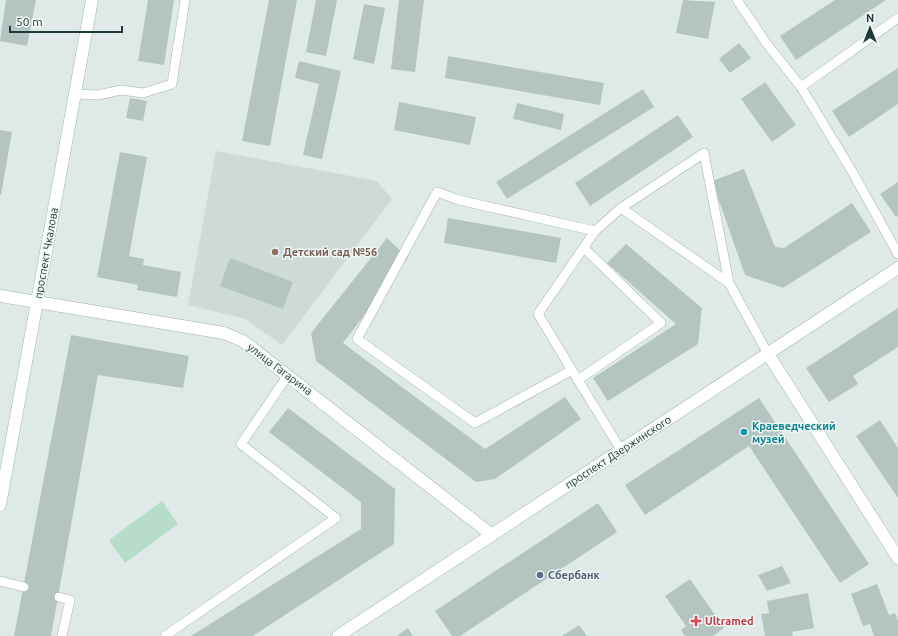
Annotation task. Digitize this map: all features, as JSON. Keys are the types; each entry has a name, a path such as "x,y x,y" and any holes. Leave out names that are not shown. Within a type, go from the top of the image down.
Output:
{"main road":[{"name":"проспект Чкалова","path":"0,505 92,0"},
{"name":"проспект Дзержинского","path":"338,636 898,268"},
{"name":"улица Гагарина","path":"0,296 224,333 243,341 288,374 492,535"},
{"path":"768,354 898,558"}],"lane":[{"path":"75,94 98,95 121,90 143,93 172,84 185,0"},
{"path":"737,0 767,44 801,87 853,173 898,254"},
{"path":"801,87 898,18"},
{"path":"621,450 538,314 595,231 621,208 704,153 729,284 768,354"},
{"path":"572,370 475,423 357,339 437,192 460,200 595,231"},
{"path":"621,208 729,284"},
{"path":"578,380 661,323 584,248"},
{"path":"165,636 336,518 241,444 288,374"},
{"path":"0,581 24,587"},
{"path":"58,597 70,600 62,636"}],"shaded area":[{"name":"Детский сад №56","path":"216,151 377,181 392,199 282,345 245,319 188,305"}],"green space":[{"path":"162,501 178,524 125,563 109,540"}],"building":[{"path":"6,0 36,0 27,46 0,41"},
{"path":"148,0 174,0 164,65 138,61"},
{"path":"269,0 297,0 270,146 242,141"},
{"path":"316,0 337,0 326,56 306,52"},
{"path":"399,0 424,0 415,72 391,69"},
{"path":"683,0 715,2 708,39 676,33"},
{"path":"835,0 886,0 796,60 780,36"},
{"path":"364,4 385,8 374,64 353,59"},
{"path":"739,43 751,58 730,73 719,59"},
{"path":"448,56 604,83 600,105 445,78"},
{"path":"299,61 341,71 322,159 303,155 319,84 295,78"},
{"path":"898,68 898,104 849,137 832,111"},
{"path":"765,82 796,125 772,142 741,99"},
{"path":"643,89 654,107 507,199 496,182"},
{"path":"130,98 147,101 143,121 126,118"},
{"path":"399,102 476,117 470,145 394,130"},
{"path":"517,103 564,114 561,130 513,119"},
{"path":"678,115 693,137 590,206 575,183"},
{"path":"0,130 12,132 1,195 0,195"},
{"path":"120,152 147,157 129,256 144,259 143,265 181,272 177,297 137,290 138,285 97,277"},
{"path":"744,169 775,247 784,248 852,203 871,232 783,288 745,275 712,181"},
{"path":"898,182 898,216 896,217 880,194"},
{"path":"448,218 561,238 556,263 444,243"},
{"path":"387,238 408,258 343,343 485,449 565,397 581,419 495,479 476,482 316,361 311,333"},
{"path":"626,244 702,308 698,344 608,401 593,378 676,324 607,263"},
{"path":"230,258 293,282 283,309 220,286"},
{"path":"898,308 898,347 853,376 858,384 829,402 806,368"},
{"path":"71,335 189,356 183,388 98,375 51,636 14,636"},
{"path":"759,398 869,564 840,583 749,446 645,515 625,485"},
{"path":"288,408 395,489 394,544 253,636 191,636 361,529 361,502 269,432"},
{"path":"880,420 898,448 898,498 856,436"},
{"path":"598,503 617,532 460,636 452,636 435,611"},
{"path":"782,566 791,583 767,591 758,575"},
{"path":"690,579 724,628 713,636 685,636 681,630 686,626 665,596"},
{"path":"877,584 889,615 895,613 898,621 898,636 874,636 870,624 863,626 851,594"},
{"path":"808,593 814,628 792,632 793,636 765,636 761,614 769,613 767,601"},
{"path":"579,625 587,636 562,636"},
{"path":"408,628 413,636 397,636"}],"place":[{"name":"Детский сад №56","path":"275,252"},
{"name":"Краеведческий музей","path":"744,432"},
{"name":"Сбербанк","path":"540,575"},
{"name":"Ultramed","path":"696,621"}]}
